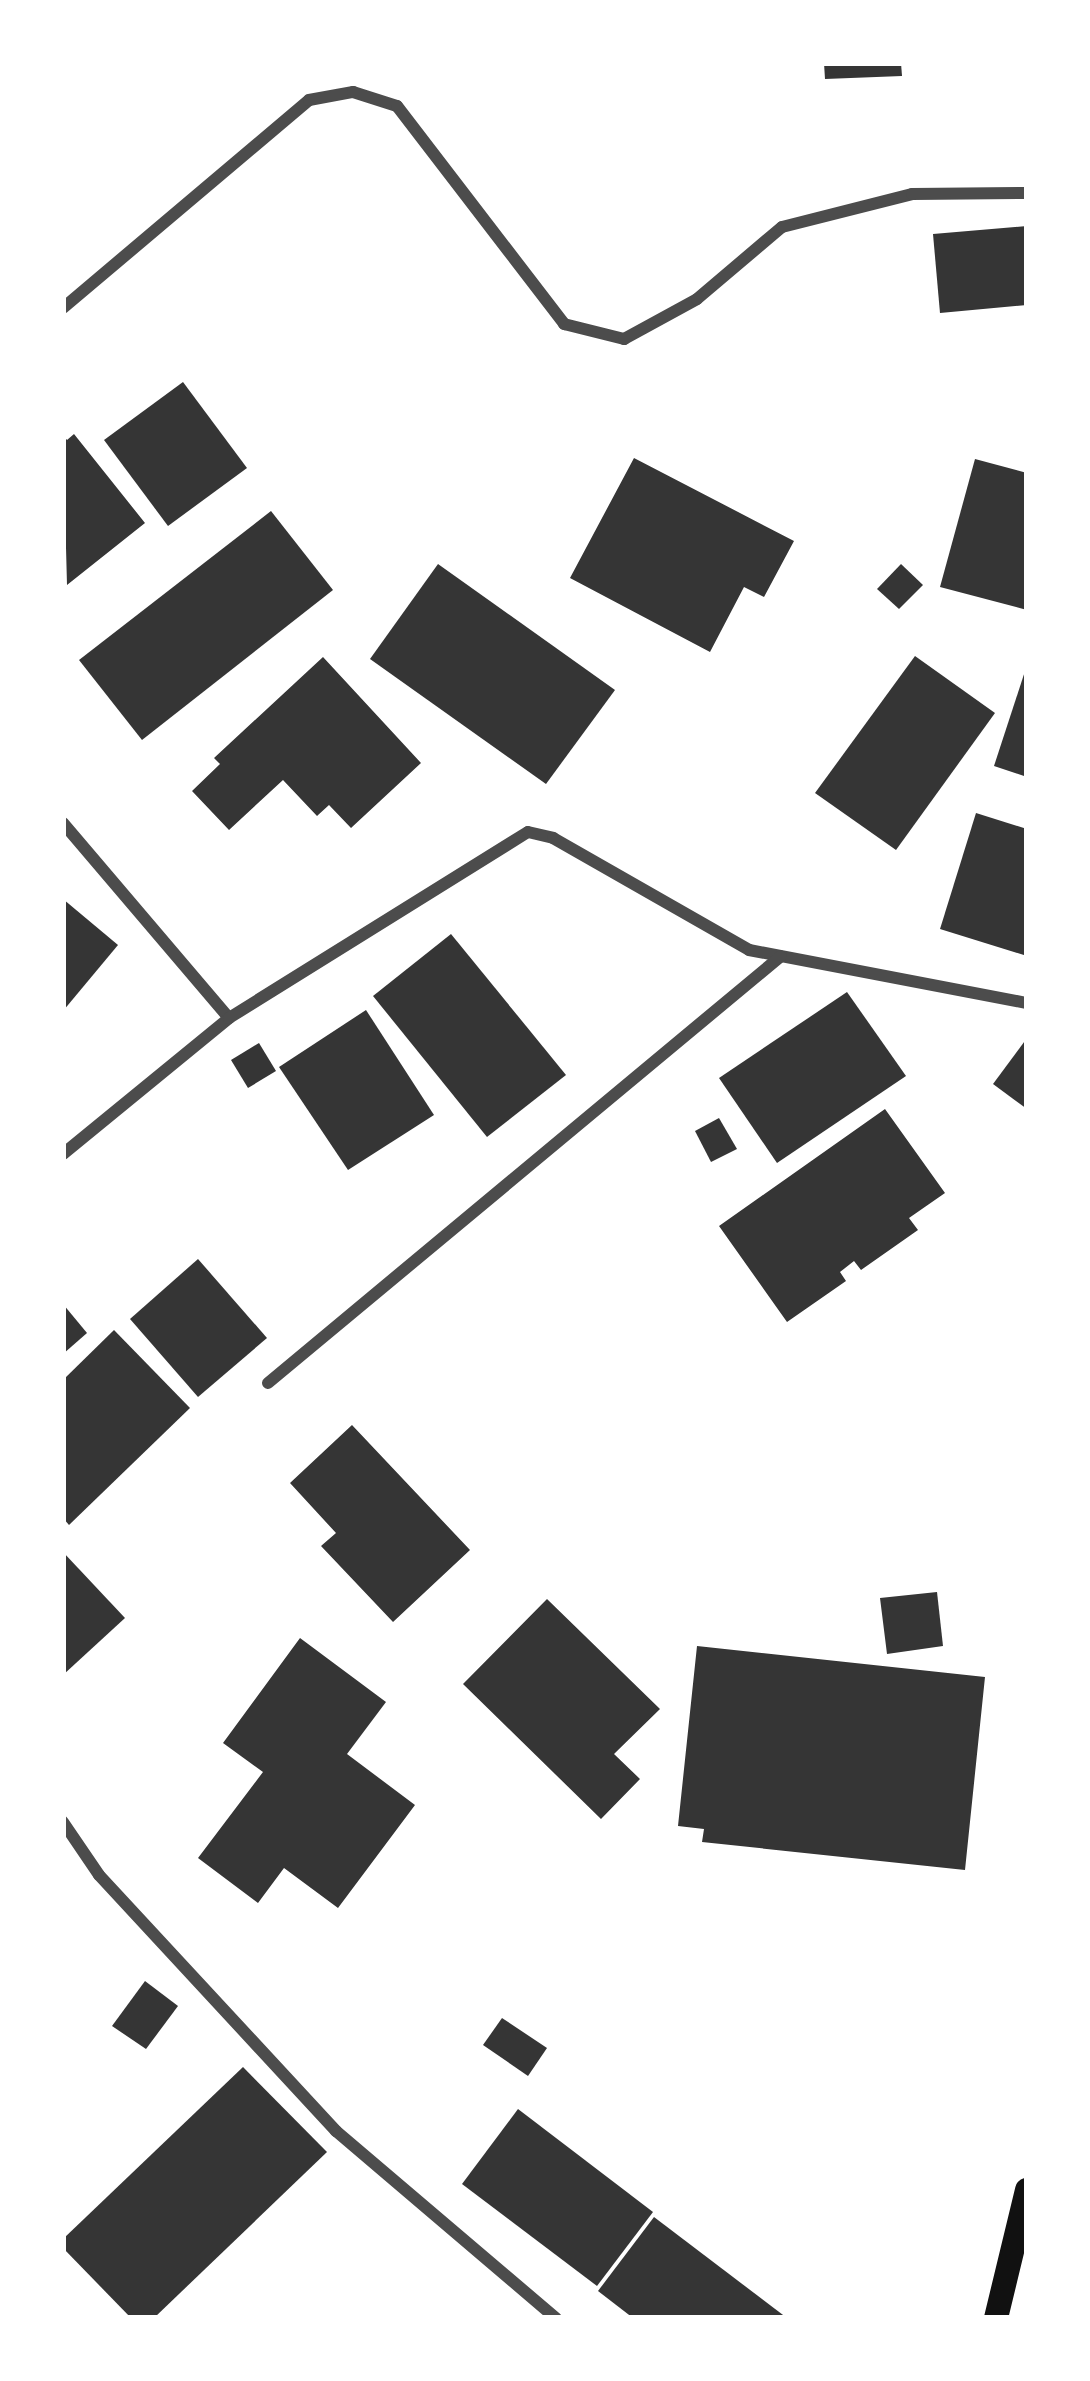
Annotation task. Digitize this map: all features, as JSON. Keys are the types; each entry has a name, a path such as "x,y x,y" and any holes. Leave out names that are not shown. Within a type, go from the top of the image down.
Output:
{"main road":[{"path":"996,2318 1027,2190"}],"street":[{"path":"63,308 309,100 353,92 397,106 564,324 623,339 697,298 782,227 912,194 1027,193"},
{"path":"63,824 229,1018"},
{"path":"63,1154 229,1018 528,832 554,838 749,950 1027,1003"},
{"path":"268,1383 781,956"},
{"path":"63,1822 99,1875 336,2131 556,2318"}],"building":[{"path":"824,63 901,63 902,76 825,79"},
{"path":"1027,226 1027,305 940,313 933,234"},
{"path":"183,382 247,468 168,526 104,440"},
{"path":"74,434 145,523 67,585 63,435 67,440"},
{"path":"634,458 794,541 764,597 744,587 710,652 570,578"},
{"path":"975,459 1027,473 1027,610 940,587"},
{"path":"271,511 333,590 142,740 79,660"},
{"path":"438,564 615,690 546,784 370,659"},
{"path":"901,564 923,585 899,609 877,589"},
{"path":"915,656 995,713 896,850 815,793"},
{"path":"323,657 421,763 351,828 329,805 317,816 283,780 229,830 192,791 220,764 214,758"},
{"path":"1027,668 1027,777 994,766"},
{"path":"976,813 1027,829 1027,956 940,929"},
{"path":"63,899 118,945 63,1011"},
{"path":"451,934 566,1075 487,1137 373,996"},
{"path":"847,992 906,1076 777,1163 719,1078"},
{"path":"366,1010 434,1115 348,1170 279,1067"},
{"path":"1027,1038 1027,1109 993,1084"},
{"path":"259,1043 276,1071 248,1088 231,1060"},
{"path":"885,1109 945,1193 909,1218 918,1230 861,1270 854,1261 840,1272 846,1281 787,1322 719,1226"},
{"path":"719,1118 737,1149 711,1162 695,1131"},
{"path":"198,1259 267,1338 198,1397 130,1319"},
{"path":"63,1304 87,1333 63,1354"},
{"path":"114,1330 190,1408 69,1525 63,1518 63,1380"},
{"path":"352,1425 470,1550 393,1622 321,1546 336,1533 290,1483"},
{"path":"63,1552 125,1618 63,1675"},
{"path":"937,1592 943,1646 887,1654 880,1598"},
{"path":"547,1599 660,1709 614,1754 640,1779 601,1819 463,1684"},
{"path":"300,1638 386,1702 347,1754 415,1805 338,1908 284,1868 258,1903 198,1858 263,1772 223,1743"},
{"path":"697,1646 985,1677 965,1870 702,1842 704,1829 678,1826"},
{"path":"145,1981 178,2006 146,2049 112,2026"},
{"path":"502,2018 547,2048 528,2076 483,2045"},
{"path":"243,2067 327,2152 154,2318 131,2318 63,2248 63,2239"},
{"path":"518,2109 653,2212 597,2286 462,2184"},
{"path":"654,2217 787,2318 633,2318 598,2291"}]}
